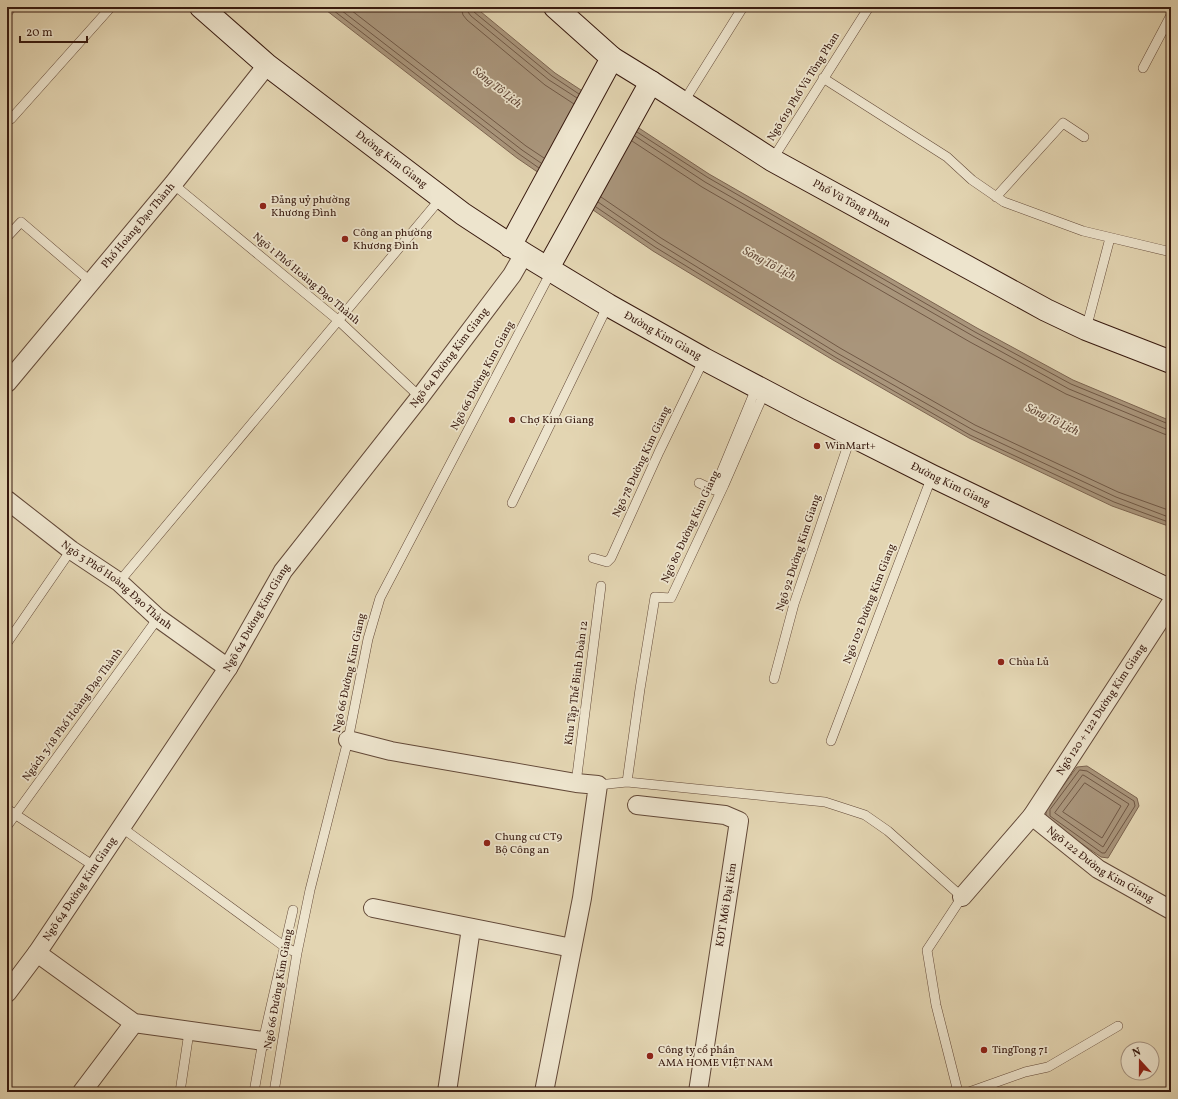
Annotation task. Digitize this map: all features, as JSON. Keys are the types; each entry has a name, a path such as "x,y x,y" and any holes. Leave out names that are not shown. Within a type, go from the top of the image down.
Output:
{"main road":[{"name":"Đường Kim Giang","path":"201,7 267,65 441,198 517,250 608,305 704,359 851,436 1171,591"},
{"name":"Phố Vũ Tông Phan","path":"555,7 612,58 772,160 1046,310 1086,329 1171,362"},
{"path":"517,250 536,198 612,58"},
{"path":"550,269 574,218 651,82"}],"street":[{"name":"Phố Hoàng Đạo Thành","path":"7,383 173,184 267,65"},
{"name":"Ngõ 64 Đường Kim Giang","path":"7,993 37,953 228,668 283,571 420,397 512,276 517,250"},
{"name":"Ngõ 3 Phố Hoàng Đạo Thành","path":"7,500 71,550 119,582 158,618 228,668"},
{"name":"Ngõ 120 + 122 Đường Kim Giang","path":"962,897 1032,816 1171,603"},
{"path":"348,740 391,751 576,783 598,785 582,898 544,1092"},
{"name":"KĐT Mới Đại Kim","path":"637,805 725,816 740,821 698,1092"},
{"name":"Ngõ 122 Đường Kim Giang","path":"1032,816 1098,869 1171,910"},
{"path":"373,908 572,948"},
{"path":"447,1092 471,928"},
{"path":"37,953 134,1023 263,1041"},
{"path":"82,1092 134,1023"}],"lane":[{"path":"7,13 12,7"},
{"path":"11,119 111,7"},
{"path":"683,103 743,7"},
{"name":"Ngõ 619 Phố Vũ Tông Phan","path":"772,160 869,7"},
{"path":"1143,68 1171,15"},
{"path":"823,78 947,157 972,180 1004,202 1083,231 1171,252"},
{"path":"996,197 1063,123 1084,137"},
{"name":"Ngõ 1 Phố Hoàng Đạo Thành","path":"173,184 339,321 420,397"},
{"path":"119,582 441,198"},
{"path":"9,234 21,222 91,282"},
{"path":"1086,329 1110,238"},
{"name":"Ngõ 66 Đường Kim Giang","path":"274,1092 297,953 310,890 348,740 368,639 380,598 550,269"},
{"path":"512,503 608,305"},
{"name":"Ngõ 78 Đường Kim Giang","path":"593,558 607,562 611,558 659,452 704,359"},
{"path":"699,483 714,490 761,389"},
{"name":"Ngõ 80 Đường Kim Giang","path":"628,782 640,689 655,598 671,598 724,485 761,389"},
{"name":"Ngõ 92 Đường Kim Giang","path":"774,679 794,604 851,436"},
{"name":"Ngõ 102 Đường Kim Giang","path":"831,741 932,476"},
{"path":"7,643 71,550"},
{"name":"Khu Tập Thể Binh Đoàn 12","path":"576,783 602,586"},
{"name":"Ngách 3/18 Phố Hoàng Đạo Thành","path":"7,826 11,812 158,618"},
{"path":"598,785 628,782 825,802 865,815 888,831 962,897 927,950 936,1005 958,1092"},
{"path":"11,812 94,866"},
{"path":"121,827 285,947 297,953"},
{"path":"254,1092 263,1041 293,910"},
{"path":"969,1092 1025,1072 1048,1067 1118,1026"},
{"path":"180,1092 190,1032"}],"water":[{"name":"Sông Tô Lịch","path":"322,7 475,7 555,73 709,174 977,328 1073,380 1171,421 1171,527 1112,506 969,438 833,360 653,251 517,158"},
{"path":"1087,766 1137,798 1139,806 1108,858 1101,857 1046,819 1046,809 1077,767"}],"pier":[{"path":"591,95 629,119 582,205 546,180"}],"place":[{"name":"Đảng uỷ phường Khương Đình","path":"263,206"},
{"name":"Công an phường Khương Đình","path":"345,239"},
{"name":"Chợ Kim Giang","path":"512,420"},
{"name":"WinMart+","path":"817,446"},
{"name":"Chùa Lủ","path":"1001,662"},
{"name":"Chung cư CT9 Bộ Công an","path":"487,843"},
{"name":"TingTong 71","path":"984,1050"},
{"name":"Công ty cổ phần AMA HOME VIỆT NAM","path":"650,1056"}]}
